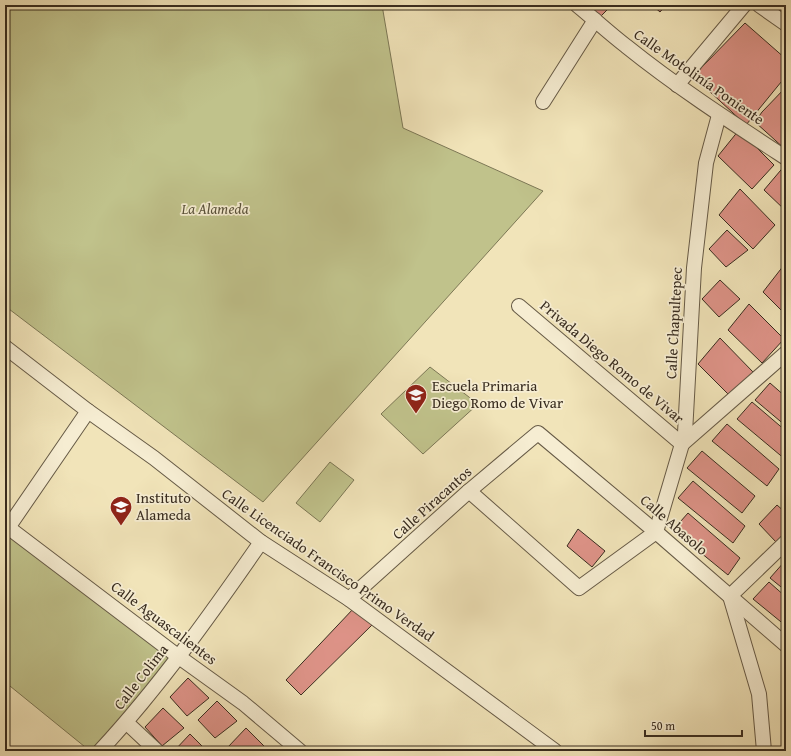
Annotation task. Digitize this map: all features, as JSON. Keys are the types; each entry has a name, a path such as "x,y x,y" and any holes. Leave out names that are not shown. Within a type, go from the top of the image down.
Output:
{"street":[{"name":"Calle Motolinía Poniente","path":"577,5 625,46 677,85 719,115 786,158"},
{"path":"677,85 744,5"},
{"path":"759,5 786,24"},
{"path":"543,102 595,20"},
{"name":"Calle Chapultepec","path":"656,532 685,433 694,268 706,163 719,115"},
{"name":"Privada Diego Romo de Vivar","path":"519,306 682,444"},
{"name":"Calle Licenciado Francisco Primo Verdad","path":"5,347 88,411 154,458 261,542 349,599 555,751"},
{"path":"682,444 786,353"},
{"path":"6,528 88,411"},
{"name":"Calle Piracantos","path":"349,599 469,491 538,433"},
{"name":"Calle Abasolo","path":"538,433 656,532 786,645"},
{"path":"469,491 579,588 656,532"},
{"name":"Calle Aguascalientes","path":"6,528 243,703 300,751"},
{"name":"Calle Colima","path":"100,751 127,723 179,657 261,542"},
{"path":"764,751 759,694 730,596 786,542"},
{"path":"127,723 157,751"}],"green space":[{"name":"La Alameda","path":"5,5 382,5 403,128 543,191 263,502 5,306"},
{"path":"430,367 478,404 423,454 381,414"},
{"path":"330,462 354,480 320,522 296,503"},
{"path":"5,532 179,657 94,751 90,751 5,682"}],"building":[{"path":"584,5 612,5 599,18"},
{"path":"652,5 666,5 660,12"},
{"path":"745,23 786,59 786,76 746,125 694,77"},
{"path":"786,87 786,150 755,122 762,112"},
{"path":"739,130 774,165 752,189 718,156"},
{"path":"786,164 786,211 764,190"},
{"path":"740,189 775,225 753,249 719,215"},
{"path":"727,230 748,250 726,267 709,249"},
{"path":"784,265 786,267 786,315 763,292"},
{"path":"720,280 740,299 719,317 702,299"},
{"path":"749,304 784,339 762,363 728,330"},
{"path":"720,338 754,373 732,398 698,364"},
{"path":"770,383 786,397 786,426 755,400"},
{"path":"752,402 786,431 786,460 737,419"},
{"path":"727,424 779,469 767,486 712,441"},
{"path":"702,451 755,496 742,513 687,468"},
{"path":"693,481 745,526 733,543 678,498"},
{"path":"777,505 786,513 786,534 776,542 759,524"},
{"path":"688,513 740,558 728,575 673,530"},
{"path":"578,529 605,551 592,567 567,546"},
{"path":"785,561 786,562 786,591 770,578"},
{"path":"769,582 786,597 786,626 753,599"},
{"path":"354,608 374,623 301,695 286,680"},
{"path":"188,678 209,698 187,716 170,697"},
{"path":"217,701 237,721 215,738 198,720"},
{"path":"163,708 184,728 162,746 145,727"},
{"path":"246,728 266,748 262,751 231,751 228,747"},
{"path":"190,734 207,751 174,751"}],"place":[{"name":"Escuela Primaria Diego Romo de Vivar","path":"416,414"},
{"name":"Instituto Alameda","path":"121,526"}]}
